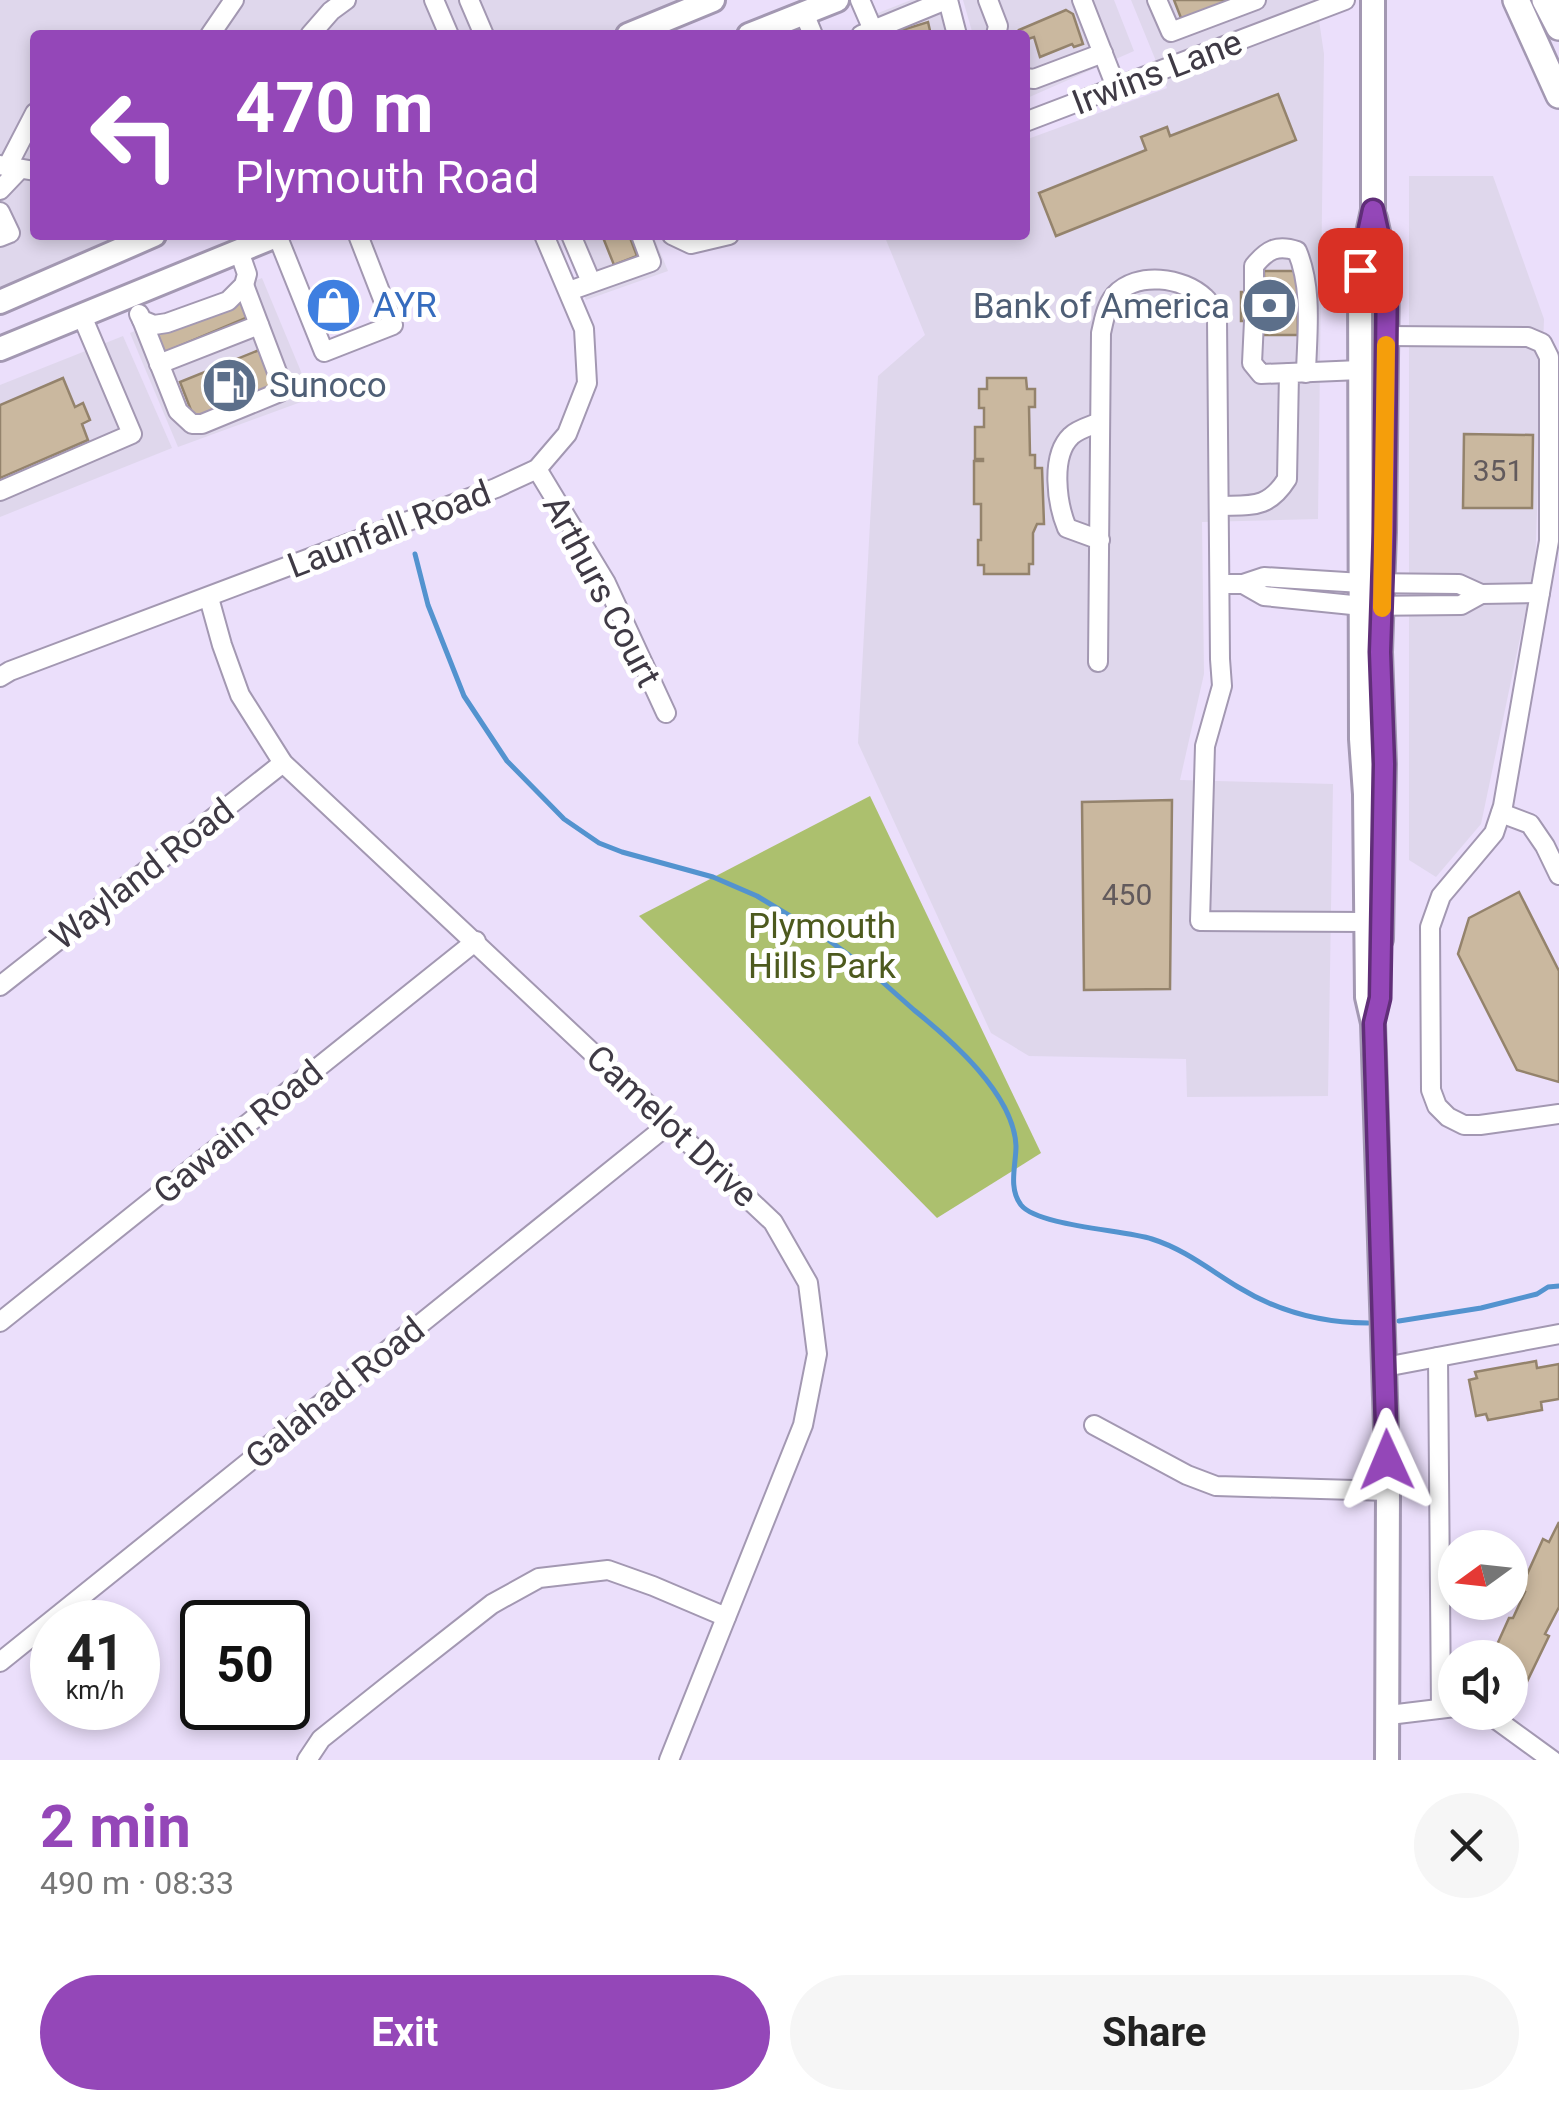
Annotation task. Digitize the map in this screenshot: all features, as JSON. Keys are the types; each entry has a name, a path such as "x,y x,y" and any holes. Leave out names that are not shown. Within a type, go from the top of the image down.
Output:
{"highway":[{"path":"1516,0 1559,94"},
{"path":"1545,0 1559,27"}],"main road":[{"path":"640,30 713,0"},
{"path":"761,30 837,0"},
{"path":"1373,0 1373,210 1360,270 1360,370 1384,764 1380,998 1374,1023"},
{"path":"1373,210 1387,272 1386,336 1361,739 1367,997 1374,1023 1386,1367 1387,1760"},
{"path":"0,350 266,240"},
{"path":"0,302 110,244"}],"street":[{"path":"213,30 234,0"},
{"path":"314,30 346,0"},
{"path":"434,0 446,30"},
{"path":"469,0 482,30"},
{"path":"860,0 869,30"},
{"path":"877,30 947,0 956,30"},
{"path":"1082,0 1116,87"},
{"path":"1157,0 1171,32 1256,0"},
{"name":"Irwins Lane","path":"1030,120 1300,8 1346,0"},
{"path":"992,1 999,30"},
{"path":"804,12 811,30"},
{"path":"1030,67 1101,48"},
{"path":"1030,79 1101,48"},
{"path":"0,190 15,168 30,127"},
{"path":"0,212 10,233 0,237"},
{"path":"280,240 324,352 393,324 360,240"},
{"name":"Launfall Road","path":"0,678 537,469 567,434 586,383 584,329 546,240"},
{"path":"573,240 591,282"},
{"path":"569,291 650,262 643,240"},
{"path":"683,240 691,244 708,240"},
{"path":"1220,506 1259,505 1278,494 1288,480 1307,286 1298,252 1284,247 1264,253 1254,266 1254,292"},
{"path":"131,296 178,411 192,424 202,424 280,392 283,388 244,285 246,274 239,251"},
{"path":"1098,662 1101,333 1116,294 1136,281 1180,283 1208,300 1217,319 1222,686 1204,746 1200,921 1366,922"},
{"path":"142,320 154,325 167,323 228,301 244,285"},
{"path":"0,492 132,434 82,316"},
{"path":"1254,320 1252,363 1261,374 1360,370"},
{"path":"159,364 259,325"},
{"path":"1386,336 1528,337 1542,343 1548,356 1549,540 1501,813 1494,833 1441,896 1430,927 1431,1090 1448,1117 1464,1125 1559,1114"},
{"path":"1100,422 1072,434 1058,455 1059,509 1067,528 1100,540"},
{"name":"Arthurs Court","path":"537,469 606,583 666,714"},
{"path":"1220,584 1243,584 1264,577 1372,594 1460,584 1481,594 1540,593"},
{"name":"Camelot Drive","path":"209,598 240,695 284,762 774,1222 808,1283 817,1354 803,1424 669,1760"},
{"name":"Wayland Road","path":"0,986 284,762"},
{"path":"1501,813 1530,824 1546,846 1559,876"},
{"name":"Gawain Road","path":"0,1322 476,942"},
{"name":"Galahad Road","path":"0,1662 670,1124"},
{"path":"1386,1367 1559,1334"},
{"path":"1438,1357 1446,1640"},
{"path":"1094,1424 1216,1486 1388,1490"},
{"path":"307,1760 321,1740 404,1672 492,1604 539,1578 608,1570 726,1617"},
{"path":"1388,1714 1438,1709"},
{"path":"1511,1730 1552,1760"}],"shaded area":[{"path":"0,0 713,0 640,30 30,30 30,240 142,240 0,301"},
{"path":"911,0 937,0 945,30 878,30 873,15"},
{"path":"963,0 1114,0 1134,51 1030,97 1030,30 972,30"},
{"path":"1131,0 1316,0 1324,54 1318,519 1202,522 1204,674 1180,780 1333,784 1328,1096 1187,1097 1186,1059 1029,1056 991,1033 858,743 878,376 925,335 886,240 1030,240 1030,138 1167,88"},
{"path":"1409,176 1493,176 1544,319 1535,567 1481,824 1436,877 1409,860"},
{"path":"564,240 655,240 668,271 586,300"},
{"path":"262,278 312,398 178,447 130,333"},
{"path":"123,336 172,448 0,517 0,385"}],"green space":[{"name":"Plymouth Hills Park","path":"870,796 1041,1153 937,1218 639,916"}],"building":[{"path":"1174,0 1240,0 1183,23"},
{"path":"1066,10 1073,14 1083,44 1072,44 1040,57 1030,30 1019,30"},
{"path":"928,22 930,30 902,30"},
{"path":"1278,94 1296,140 1056,236 1039,193 1146,150 1141,137 1167,127 1170,136"},
{"path":"604,240 631,240 637,256 614,265"},
{"name":"Bank of America","path":"1264,271 1297,271 1298,335 1264,335 1262,321 1241,321 1241,292 1262,292"},
{"path":"245,296 253,315 163,353 156,334"},
{"name":"Sunoco","path":"264,348 280,388 196,423 180,382"},
{"path":"63,378 75,407 83,403 90,420 82,424 88,440 0,478 0,405"},
{"path":"987,378 1026,378 1027,389 1035,389 1035,407 1029,407 1030,455 1035,455 1035,468 1042,468 1044,524 1037,524 1033,533 1033,564 1029,564 1029,574 984,574 984,565 978,565 981,504 974,504 974,461 983,459 975,459 975,427 984,427 979,389 987,389"},
{"path":"1464,434 1533,435 1532,508 1463,508"},
{"path":"1172,800 1170,989 1084,990 1082,802"},
{"path":"1519,892 1559,971 1559,1082 1517,1070 1458,954 1469,918"},
{"path":"1536,1361 1537,1368 1559,1364 1559,1399 1541,1402 1542,1410 1488,1420 1486,1414 1476,1416 1469,1380 1477,1378 1475,1372"},
{"path":"1559,1522 1559,1607 1528,1680 1528,1640 1499,1640 1508,1620 1528,1620 1528,1572 1543,1539 1549,1542"}],"waterway":[{"path":"415,554 428,605 464,696 507,761 564,819 599,843 713,877 757,896 823,936 869,970 962,1052 992,1088 1013,1126 1014,1184 1021,1205 1045,1218 1164,1243 1284,1309 1333,1321 1368,1323"},
{"path":"1399,1321 1481,1308 1559,1286"}],"tunnel":[{"path":"1254,292 1254,321"}],"slow traffic":[{"path":"1382,608 1386,345"}],"place":[{"name":"AYR","path":"334,305"},
{"name":"Bank of America","path":"1269,306"},
{"name":"Sunoco","path":"230,385"}],"route":[{"path":"1360,270 1373,210 1387,272 1380,652 1384,764 1380,998 1374,1023 1387,1460"}]}
